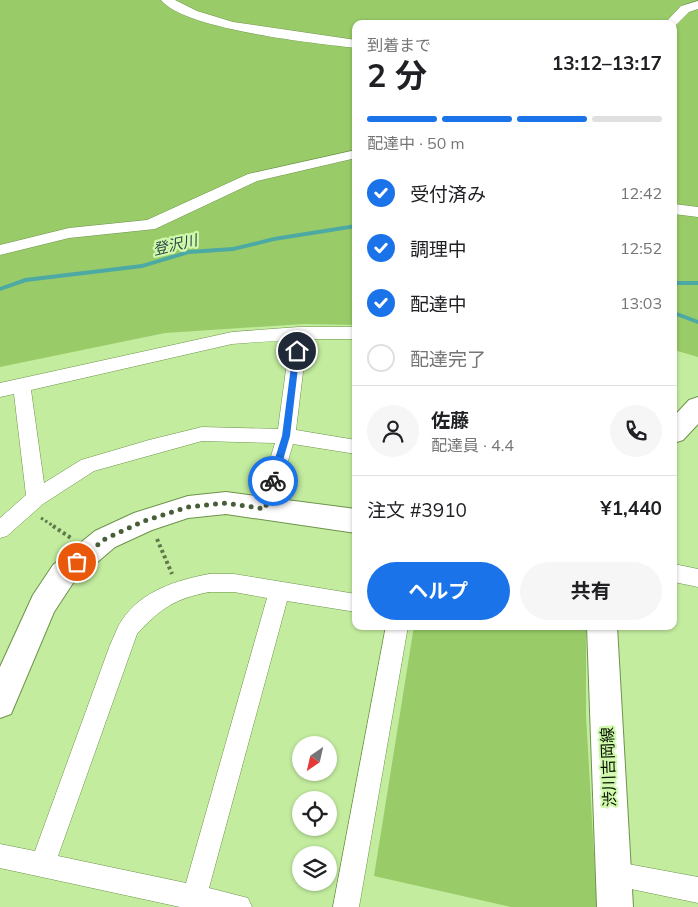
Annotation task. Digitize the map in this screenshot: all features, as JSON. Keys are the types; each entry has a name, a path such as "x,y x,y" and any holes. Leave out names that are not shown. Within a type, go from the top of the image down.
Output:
{"street":[{"path":"167,0 180,10 201,19 239,27 352,43"},
{"path":"674,20 685,9 698,5"},
{"path":"0,250 69,234 150,224 253,177 352,155"},
{"path":"677,209 698,212"},
{"path":"0,390 232,338 352,333"},
{"path":"265,509 286,436 299,334"},
{"path":"22,385 36,506"},
{"path":"677,430 698,407"},
{"path":"0,530 36,506 88,465 202,434 286,436 352,446"},
{"path":"0,703 43,604 63,574 105,539 144,521 188,507 226,503 352,520"},
{"path":"677,574 698,578"},
{"path":"42,865 128,627 144,611 165,596 183,588 209,583 234,583 352,602"},
{"path":"194,898 280,590"},
{"path":"346,907 396,630"},
{"name":"渋川吉岡線","path":"602,630 615,907"},
{"path":"0,856 238,907"},
{"path":"612,873 698,890"}],"path":[{"path":"36,506 76,541"},
{"path":"154,533 175,579"}],"green space":[{"path":"0,0 698,0 698,357 677,351 677,20 352,20 352,325 304,324 165,333 0,367"},
{"path":"413,630 586,630 586,715 597,907 511,907 374,876"}],"waterway":[{"name":"登沢川","path":"0,289 25,280 142,266 189,252 233,249 274,239 352,227"},
{"path":"677,283 698,283"},
{"name":"登沢川","path":"677,314 698,322"}],"way so far":[{"path":"77,562 105,539 144,521 188,507 226,503 265,509 273,481"}],"route":[{"path":"273,481 286,436 297,351"}]}
